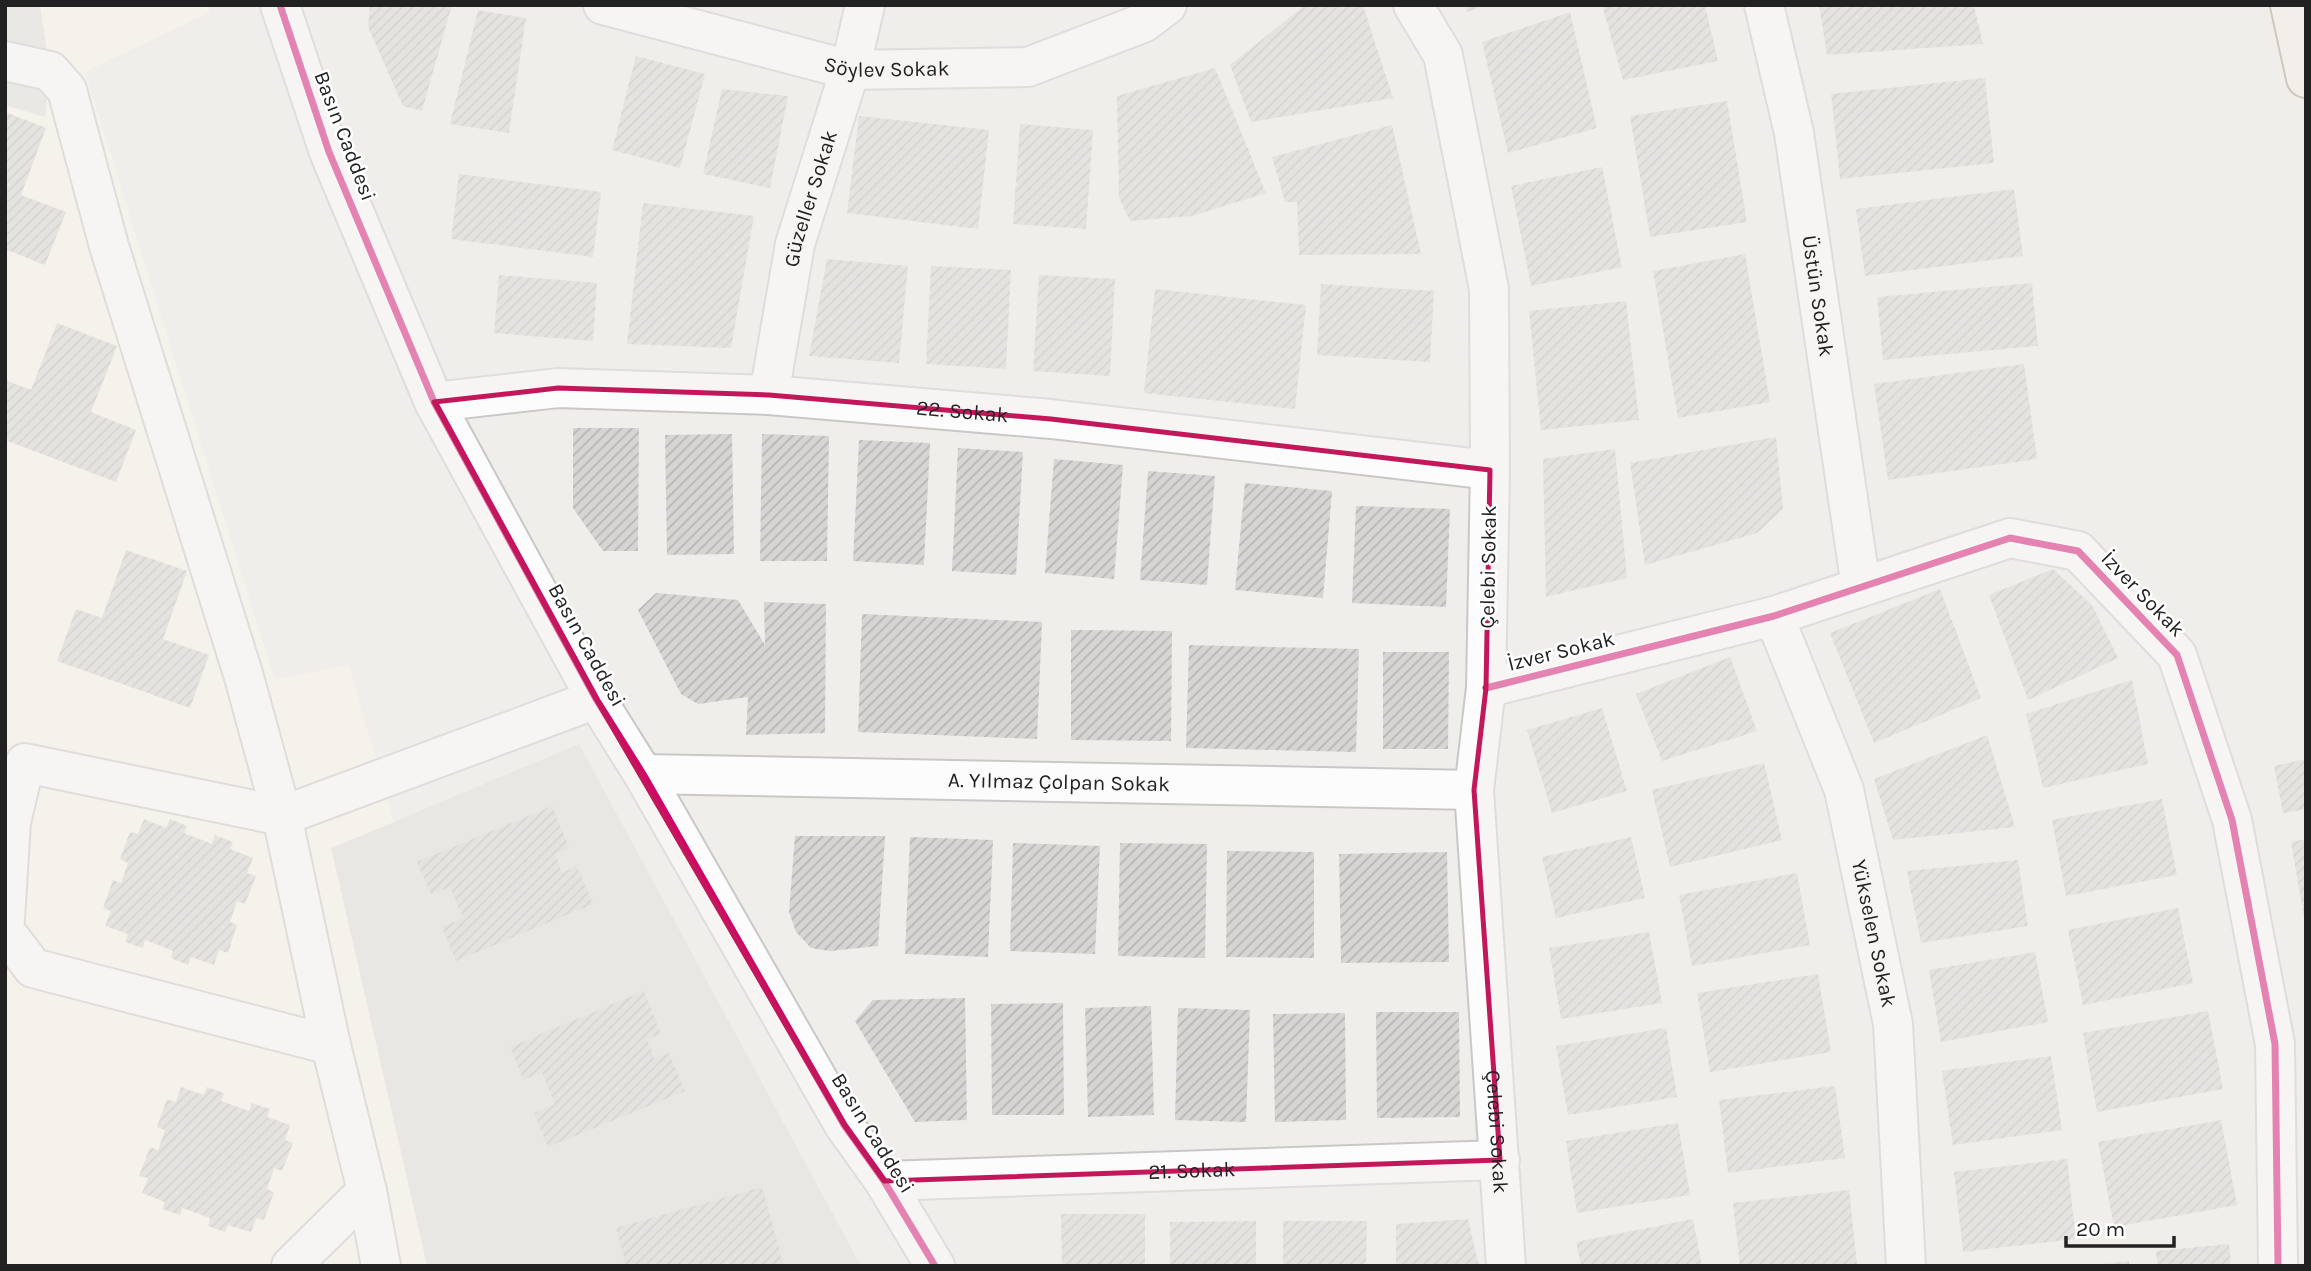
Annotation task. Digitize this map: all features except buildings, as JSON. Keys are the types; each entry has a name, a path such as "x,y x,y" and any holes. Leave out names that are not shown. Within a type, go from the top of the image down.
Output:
{"main road":[{"path":"2290,5 2306,78"}],"street":[{"name":"Basın Caddesi","path":"280,5 328,152 434,402 596,699 643,774 844,1125 884,1181 935,1266"},
{"name":"Söylev Sokak","path":"603,5 850,70 1028,66 1143,23 1167,5"},
{"name":"Güzeller Sokak","path":"769,395 795,244 850,70 865,5"},
{"name":"Çelebi Sokak","path":"1413,5 1443,55 1489,289 1490,470 1486,688 1474,790 1506,1266"},
{"name":"Üstün Sokak","path":"1764,5 1794,133 1861,587"},
{"path":"5,61 51,71 67,90 108,246 244,677 282,816 331,1045 367,1191 381,1266"},
{"name":"22. Sokak","path":"434,402 558,388 769,395 1051,419 1490,470"},
{"name":"İzver Sokak","path":"1486,688 1774,616 2010,538 2078,551 2177,655 2232,820 2290,1043 2278,1266"},
{"name":"Yükselen Sokak","path":"1774,616 1844,790 1894,1024 1906,1266"},
{"path":"5,919 11,822 25,763 282,816 596,699"},
{"name":"A. Yılmaz Çolpan Sokak","path":"643,774 1474,790"},
{"path":"5,931 33,968 331,1045"},
{"name":"21. Sokak","path":"884,1181 1500,1160"},
{"path":"290,1266 367,1191"}],"highlighted area":[{"path":"558,388 769,395 1051,419 1490,470 1486,688 1474,790 1500,1160 884,1181 844,1125 596,699 434,402"}],"shaded area":[{"path":"5,5 207,5 210,12 85,72 275,680 349,665 394,822 331,848 427,1266 5,1266"},
{"path":"5,5 40,5 50,71 45,117 5,105"},
{"path":"579,744 861,1266 427,1266 331,848"}],"cycle path":[{"path":"280,5 329,152 434,402 596,699 643,774 844,1125 884,1181 935,1266"},
{"path":"1486,688 1774,616 2010,538 2078,551 2177,655 2232,820 2275,1044 2278,1266"}]}
